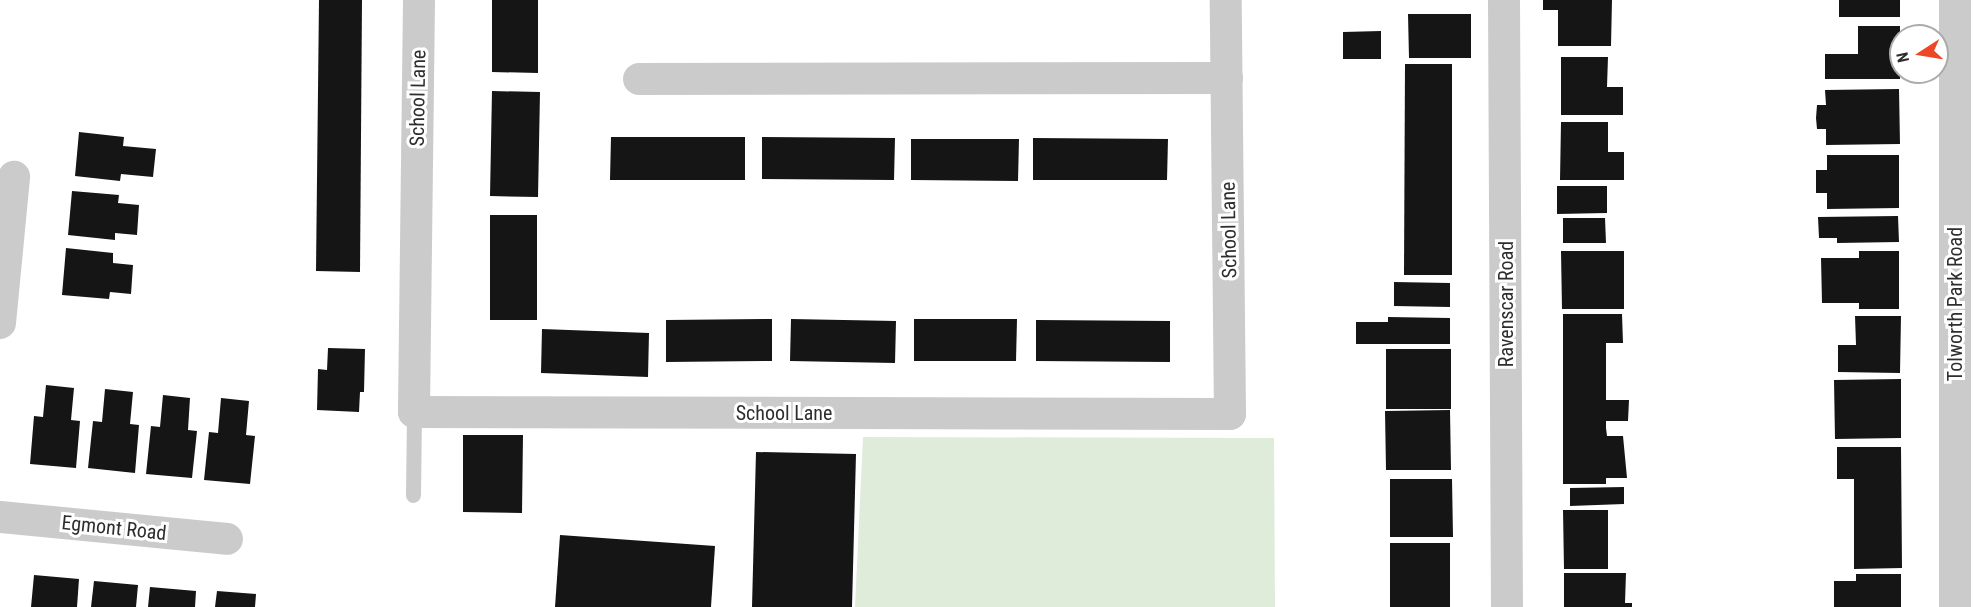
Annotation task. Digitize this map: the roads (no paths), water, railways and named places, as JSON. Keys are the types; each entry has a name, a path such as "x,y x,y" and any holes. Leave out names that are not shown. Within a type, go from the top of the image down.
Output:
{"street":[{"name":"School Lane","path":"419,0 414,412 1230,414 1226,0"},
{"name":"Ravenscar Road","path":"1504,0 1507,607"},
{"name":"Tolworth Park Road","path":"1955,0 1955,607"},
{"path":"639,79 1227,78"},
{"path":"0,323 14,177"},
{"name":"Egmont Road","path":"0,517 227,539"}],"lane":[{"path":"413,495 414,412"}]}
